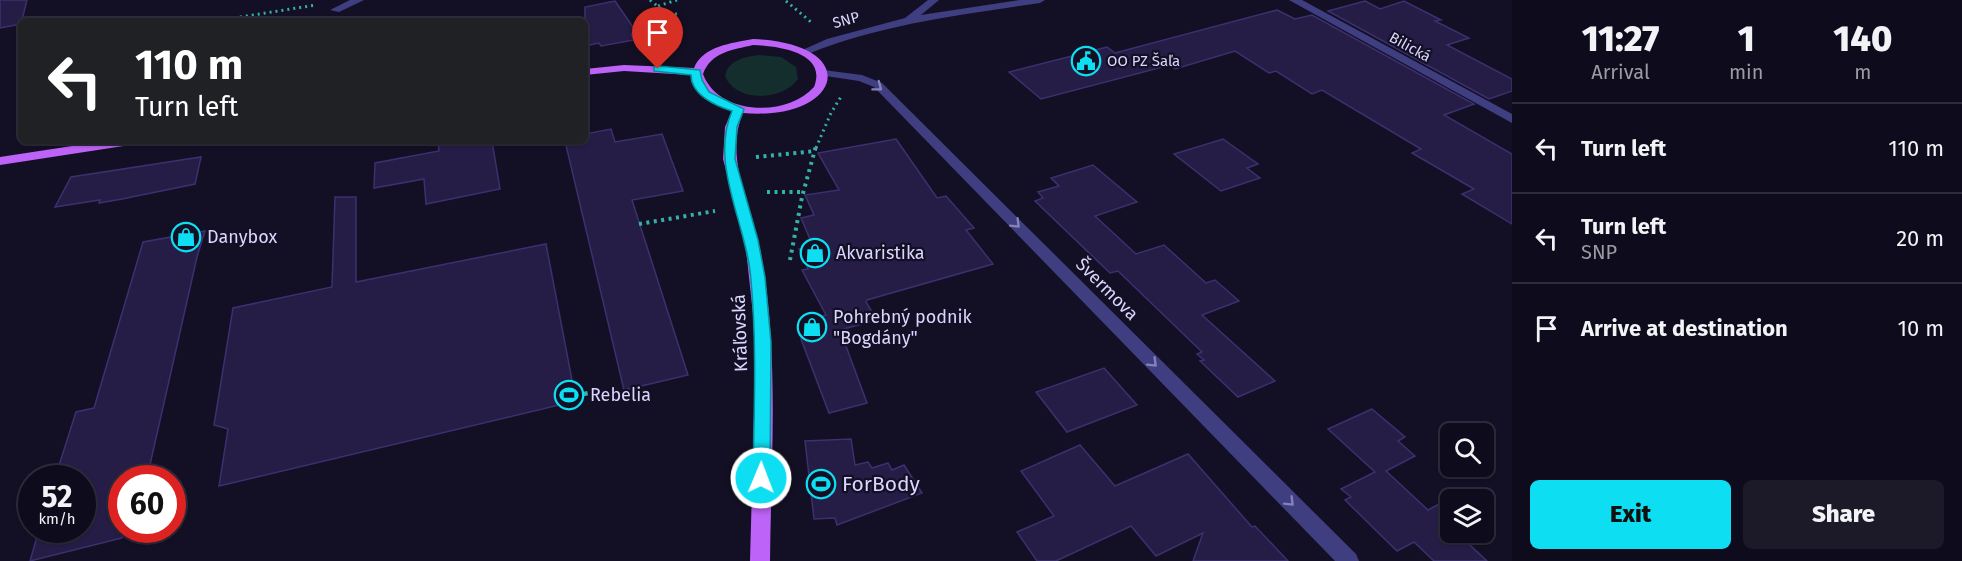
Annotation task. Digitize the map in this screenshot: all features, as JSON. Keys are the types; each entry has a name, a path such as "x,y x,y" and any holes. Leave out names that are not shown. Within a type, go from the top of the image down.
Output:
{"main road":[{"path":"740,43 781,44 804,52 813,58 823,73 818,90 799,104 770,111 739,109 725,105 705,94 697,80 697,72 706,57 740,43"},
{"path":"588,72 624,68 697,72"},
{"name":"Kráľovská","path":"739,109 731,127 729,159 752,240 764,342 760,561"},
{"path":"0,161 110,144"}],"street":[{"path":"335,8 359,0"},
{"path":"908,21 934,0"},
{"name":"SNP","path":"804,52 837,39 908,21 1004,3 1040,0"},
{"name":"Bilická","path":"1294,0 1512,119"},
{"name":"Švermova","path":"823,73 862,78 878,84 1349,561"}],"path":[{"path":"650,0 667,14 679,14"},
{"path":"657,6 677,0"},
{"path":"786,1 811,22"},
{"path":"234,18 335,8"},
{"path":"790,260 802,192 815,152 843,93"},
{"path":"756,157 815,152"},
{"path":"767,192 802,192"},
{"path":"639,224 715,211"},
{"path":"575,396 597,391"}],"green space":[{"path":"759,55 781,57 796,67 798,79 782,92 771,95 749,95 739,91 725,76 729,66 738,60"}],"building":[{"path":"0,0 27,0 22,18 18,18 18,25 0,28"},
{"path":"615,1 637,33 631,34 634,40 601,46 599,43 588,45 588,18 585,18 585,7"},
{"path":"1365,1 1380,9 1404,1 1441,20 1435,21 1469,38 1447,45 1512,79 1512,91 1489,99 1328,11"},
{"path":"1277,10 1295,19 1312,15 1474,104 1444,115 1512,154 1512,224 1462,194 1474,189 1412,153 1421,149 1322,90 1312,94 1276,71 1269,73 1235,51 1175,69 1170,65 1041,99 1009,72 1107,47 1115,53"},
{"path":"611,129 615,142 662,134 683,191 632,200 688,375 624,390 566,144 588,144 588,133"},
{"path":"896,139 937,198 946,196 974,228 966,230 993,264 867,300 877,320 840,330 867,403 829,413 801,339 801,323 826,315 802,270 808,269 799,249 813,246 801,218 814,215 805,195 839,190 818,153"},
{"path":"1223,139 1258,164 1247,168 1260,178 1221,191 1174,154"},
{"path":"438,144 492,144 500,189 426,204 424,179 374,188 375,163 439,151"},
{"path":"201,157 195,184 99,203 100,200 55,207 71,177"},
{"path":"1093,165 1137,202 1095,216 1136,254 1164,245 1206,283 1215,280 1239,301 1202,315 1275,381 1238,397 1200,361 1204,360 1197,354 1202,352 1118,271 1110,273 1035,201 1043,198 1038,192 1059,186 1051,178"},
{"path":"335,197 356,197 356,282 546,244 576,401 219,486 228,429 214,425 233,308 332,287"},
{"path":"205,231 197,257 150,465 108,465 108,542 30,561 35,543 96,543 96,465 59,465 76,412 94,408 143,242"},
{"path":"1104,368 1137,405 1067,432 1036,392"},
{"path":"1372,409 1405,437 1398,441 1415,456 1386,471 1428,510 1440,504 1440,543 1468,543 1487,561 1434,561 1414,542 1397,551 1345,500 1351,497 1341,489 1375,472 1328,429"},
{"path":"851,439 855,465 868,462 872,468 888,463 892,470 904,465 922,493 837,525 835,518 814,519 805,441"},
{"path":"1080,445 1115,486 1188,454 1252,527 1255,526 1288,561 1193,561 1203,533 1156,556 1131,526 1056,561 1037,561 1017,532 1054,516 1021,471"}],"place":[{"name":"OO PZ Šaľa","path":"1086,61"},
{"name":"Danybox","path":"186,237"},
{"name":"Akvaristika","path":"815,253"},
{"name":"Pohrebný podnik \"Bogdány\"","path":"812,327"},
{"name":"Rebelia","path":"569,395"},
{"name":"ForBody","path":"821,484"}],"route":[{"path":"658,69 697,72 697,80 705,94 725,105 739,109 731,127 729,159 752,240 758,277 764,342 761,478"}]}
